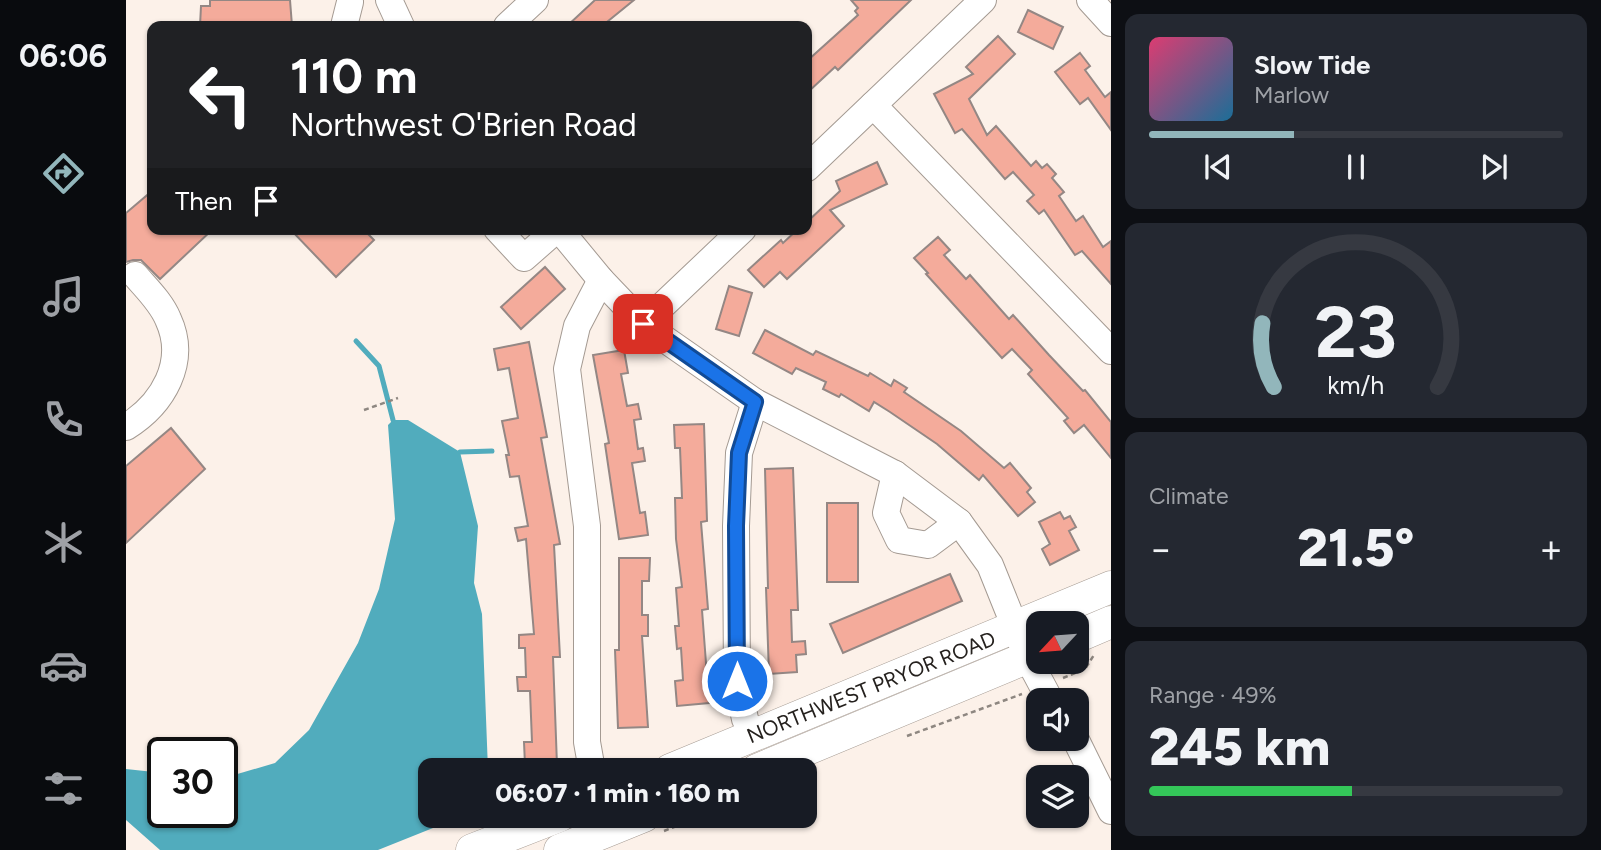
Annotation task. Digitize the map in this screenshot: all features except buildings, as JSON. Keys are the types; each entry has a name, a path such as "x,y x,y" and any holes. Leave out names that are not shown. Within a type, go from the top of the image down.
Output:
{"main road":[{"name":"NORTHWEST PRYOR ROAD","path":"698,758 1111,587"},
{"path":"1089,642 1111,622"},
{"name":"NORTHWEST PRYOR ROAD","path":"786,758 1026,658"},
{"path":"472,850 528,828"},
{"path":"560,850 614,828"}],"street":[{"path":"388,0 398,21"},
{"path":"512,21 535,0"},
{"path":"812,163 983,0"},
{"path":"1090,0 1111,23"},
{"path":"873,105 1111,351"},
{"path":"503,235 524,258 551,235"},
{"path":"563,235 643,324 755,402 895,474 959,522 990,565 1026,643"},
{"path":"643,324 737,235"},
{"path":"126,427 161,396 175,363 174,341 168,319 135,275"},
{"path":"590,758 587,742 587,526 567,369 577,326 601,280"},
{"path":"752,735 745,719 737,681 736,526 739,453 755,402"},
{"path":"895,474 886,513 900,540 928,545 959,522"},
{"path":"1081,751 1111,811"}],"path":[{"path":"364,410 398,398"},
{"path":"1057,688 1078,674"},
{"path":"897,739 1023,694"}],"water":[{"path":"393,420 408,420 460,452 478,526 474,583 482,614 488,758 418,758 418,828 433,828 378,850 160,850 126,820 126,769 147,771 147,828 238,828 238,774 275,763 309,730 358,643 379,589 395,519 388,425"}],"waterway":[{"path":"356,341 379,366 393,420"},
{"path":"460,452 492,451"}],"route":[{"path":"643,324 755,402 739,453 736,526 737,681"}]}
